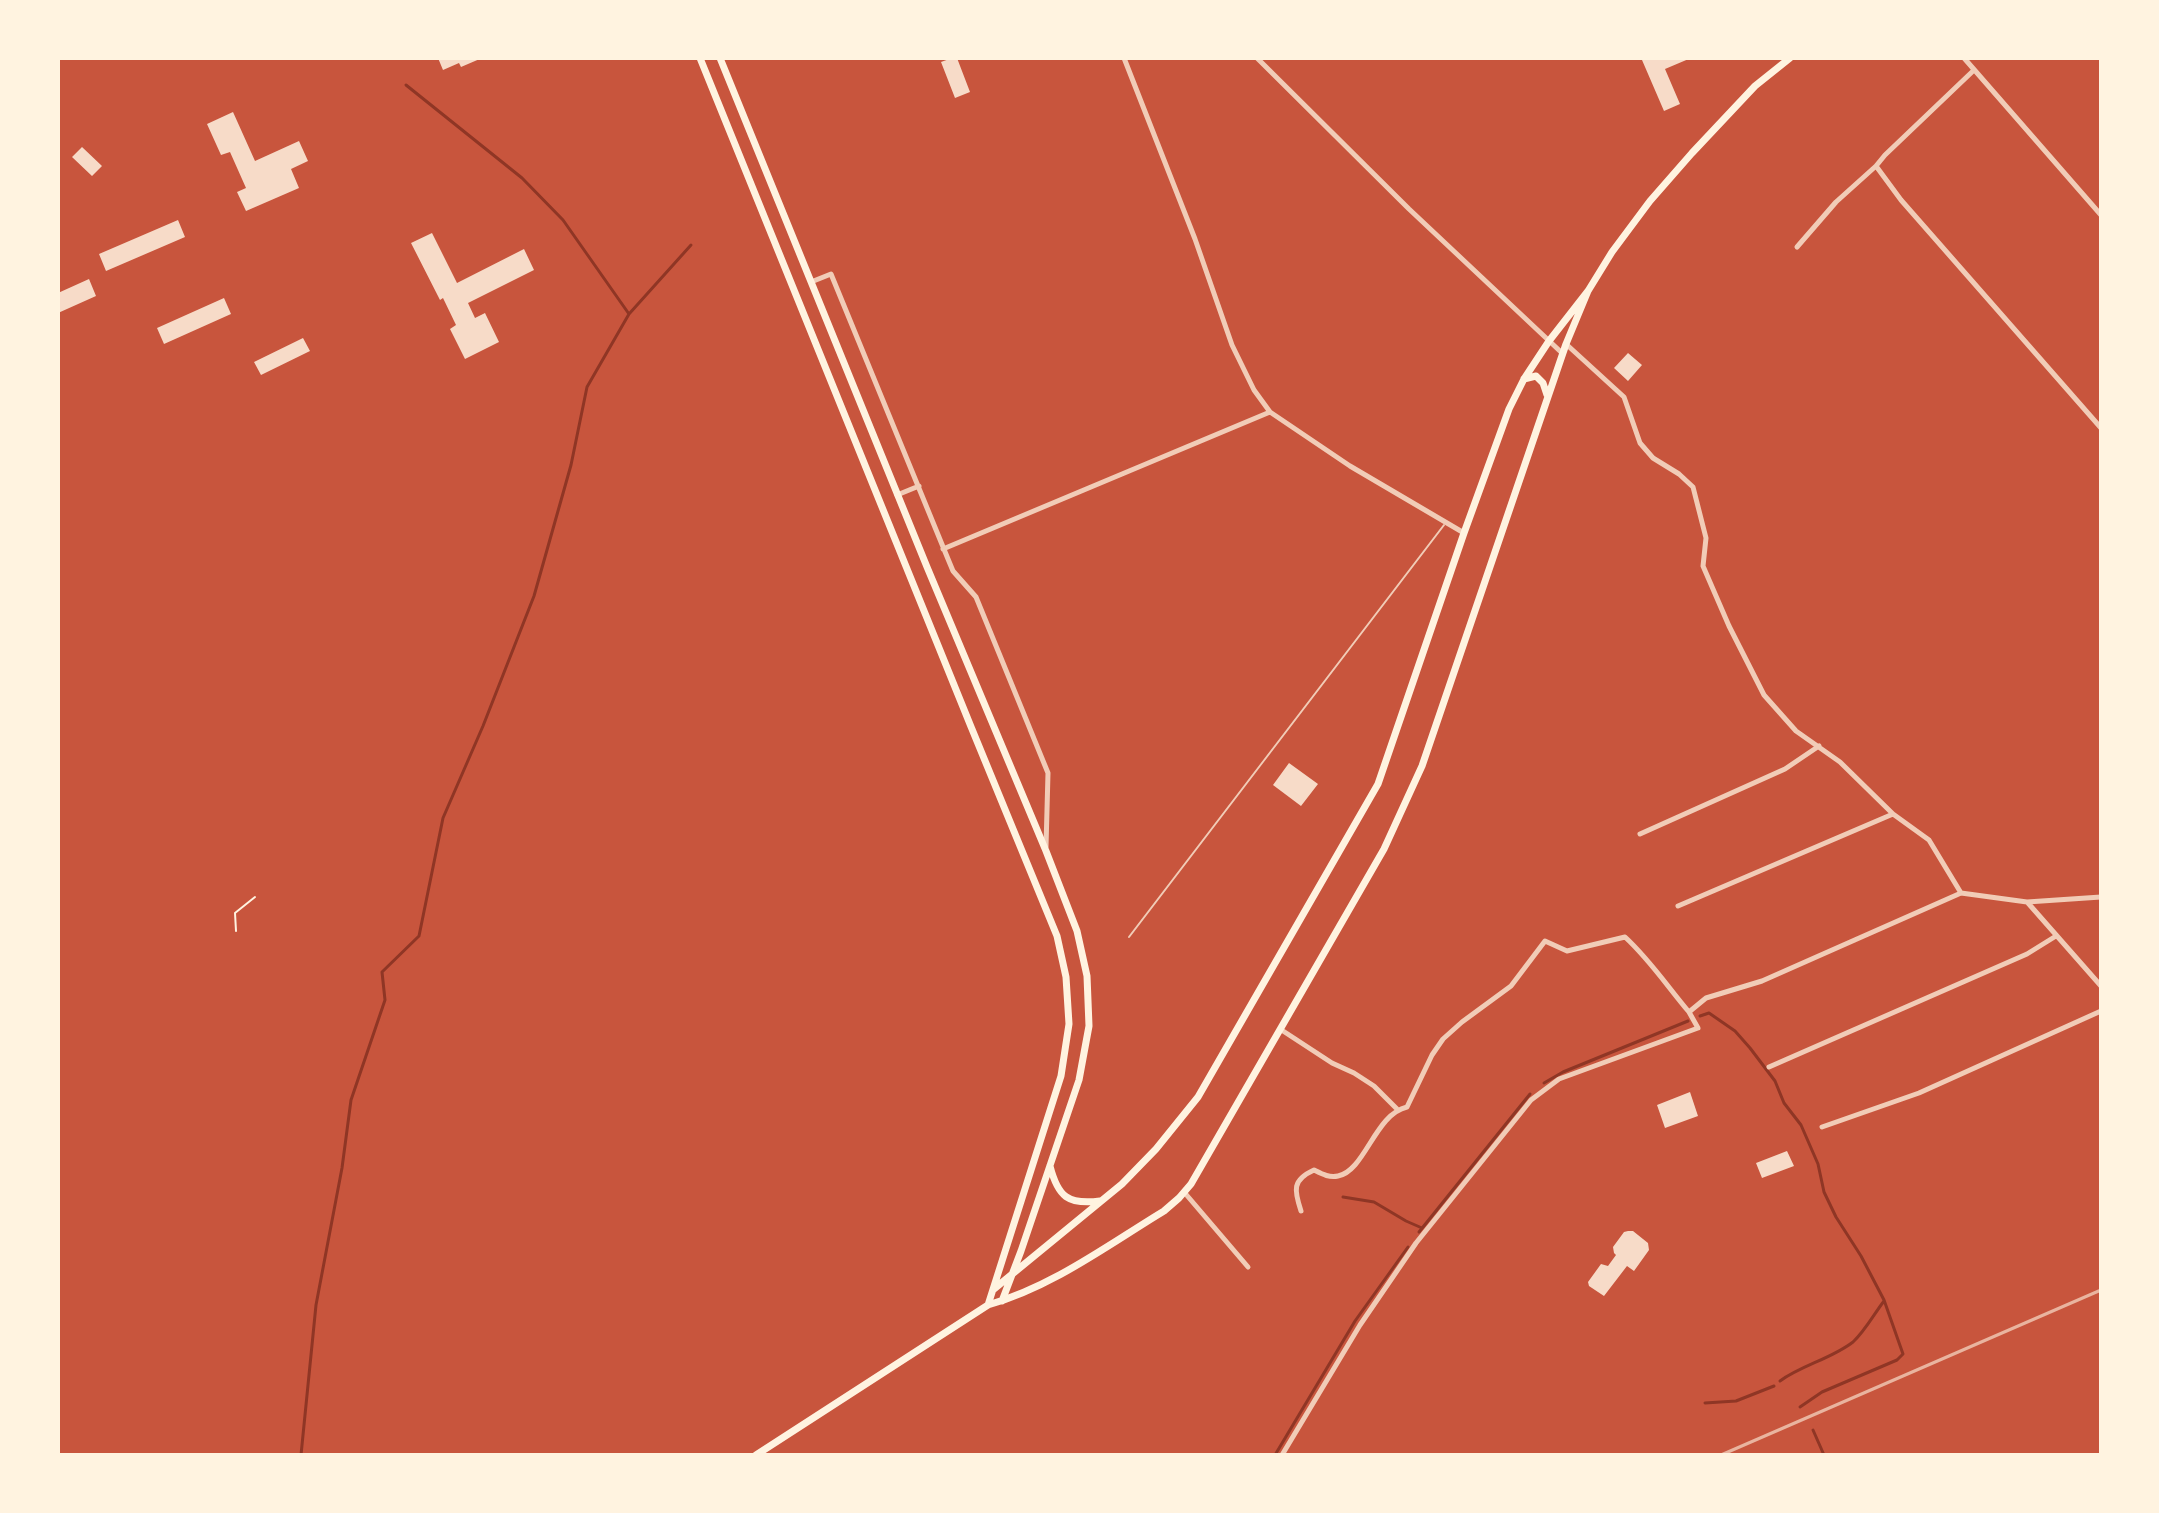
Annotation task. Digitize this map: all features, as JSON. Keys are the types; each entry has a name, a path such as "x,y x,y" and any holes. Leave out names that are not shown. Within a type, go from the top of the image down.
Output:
{"main road":[{"path":"700,58 1057,936 1066,977 1069,1024 1061,1076 988,1305"},
{"path":"720,58 1077,931 1087,976 1089,1026 1079,1080 1002,1301"},
{"path":"994,1289 1102,1201 1156,1149 1198,1097 1378,784 1464,533 1509,409 1524,379 1631,226 1692,153 1755,86 1790,58"},
{"path":"756,1455 988,1305 1063,1272 1164,1211 1191,1184 1384,849 1422,766 1562,353 1588,291"},
{"path":"1524,379 1536,376 1543,383 1547,397"},
{"path":"1050,1166 1058,1191 1065,1197 1087,1202 1102,1201"},
{"path":"1007,1246 1021,1251"}],"street":[{"path":"1124,58 1195,239 1232,345 1254,390 1270,412 1350,466 1464,533"},
{"path":"1257,58 1409,209 1562,353"},
{"path":"1964,58 2101,215"},
{"path":"1797,247 1836,202 1973,71"},
{"path":"1876,166 1901,200 2101,428"},
{"path":"810,283 831,274 943,549 953,571 976,597 1048,773 1046,851"},
{"path":"1566,344 1624,397 1640,443 1653,458 1693,487 1706,538 1703,566 1764,695 1796,731 1840,762 1893,814 1929,840 1961,893"},
{"path":"943,549 1270,412"},
{"path":"897,495 919,486"},
{"path":"1640,834 1785,769 1819,746"},
{"path":"1678,906 1893,814"},
{"path":"1689,1012 1706,998 1762,981 1961,893 2027,902 2101,897"},
{"path":"2027,902 2101,986"},
{"path":"1769,1067 1986,973 2056,936"},
{"path":"1282,1455 1360,1325 1416,1243 1531,1100 1559,1079 1698,1028 1644,955 1625,937 1567,951 1545,941 1511,986 1443,1039 1407,1107 1397,1109 1383,1124 1351,1169 1337,1177 1327,1177 1314,1170 1302,1176 1296,1185 1301,1211"},
{"path":"1822,1127 1919,1093 2101,1011"},
{"path":"1280,1029 1374,1086 1397,1109"},
{"path":"1184,1192 1248,1267"}],"lane":[{"path":"1129,937 1446,524"}],"path":[{"path":"236,931 235,913 255,897"}],"building":[{"path":"438,58 482,58 461,67 459,63 443,70"},
{"path":"957,58 970,92 955,98 941,62"},
{"path":"1691,58 1665,69 1680,104 1664,111 1642,60"},
{"path":"233,112 255,161 299,141 308,161 291,169 299,188 246,211 237,192 246,188 230,152 221,155 207,124"},
{"path":"82,147 102,166 92,176 72,157"},
{"path":"178,220 185,237 106,271 99,254"},
{"path":"432,233 457,283 524,249 534,270 468,303 475,318 485,313 499,342 465,359 450,329 456,325 411,243"},
{"path":"89,279 96,296 58,313 58,293"},
{"path":"224,298 231,314 164,344 157,328"},
{"path":"303,338 310,351 261,375 254,362"},
{"path":"1628,353 1642,365 1628,381 1614,368"},
{"path":"1289,763 1318,784 1301,806 1273,785"},
{"path":"1690,1092 1698,1116 1665,1128 1657,1105"},
{"path":"1787,1151 1794,1166 1762,1178 1756,1163"},
{"path":"1633,1231 1648,1243 1649,1250 1634,1271 1627,1266 1604,1296 1588,1282 1601,1264 1608,1266 1616,1255 1613,1247 1624,1232"}],"waterway":[{"path":"406,85 522,178 563,220 629,314"},
{"path":"301,1455 316,1305 342,1168 351,1100 385,1000 382,972 419,936 443,818 534,596 571,465 587,387 629,314 691,245"},
{"path":"1700,1016 1709,1013 1735,1031 1775,1081 1784,1103 1801,1125 1836,1217 1884,1300 1903,1354 1897,1360 1822,1392 1800,1407"},
{"path":"1544,1083 1563,1072 1688,1021"},
{"path":"1419,1232 1530,1094"},
{"path":"1343,1197 1374,1202 1422,1228"},
{"path":"1275,1455 1355,1321 1408,1247"},
{"path":"1780,1381 1853,1342 1884,1301"},
{"path":"1705,1403 1736,1401 1774,1386"},
{"path":"1813,1430 1824,1455"}],"railway":[{"path":"1721,1455 2101,1290"}]}
